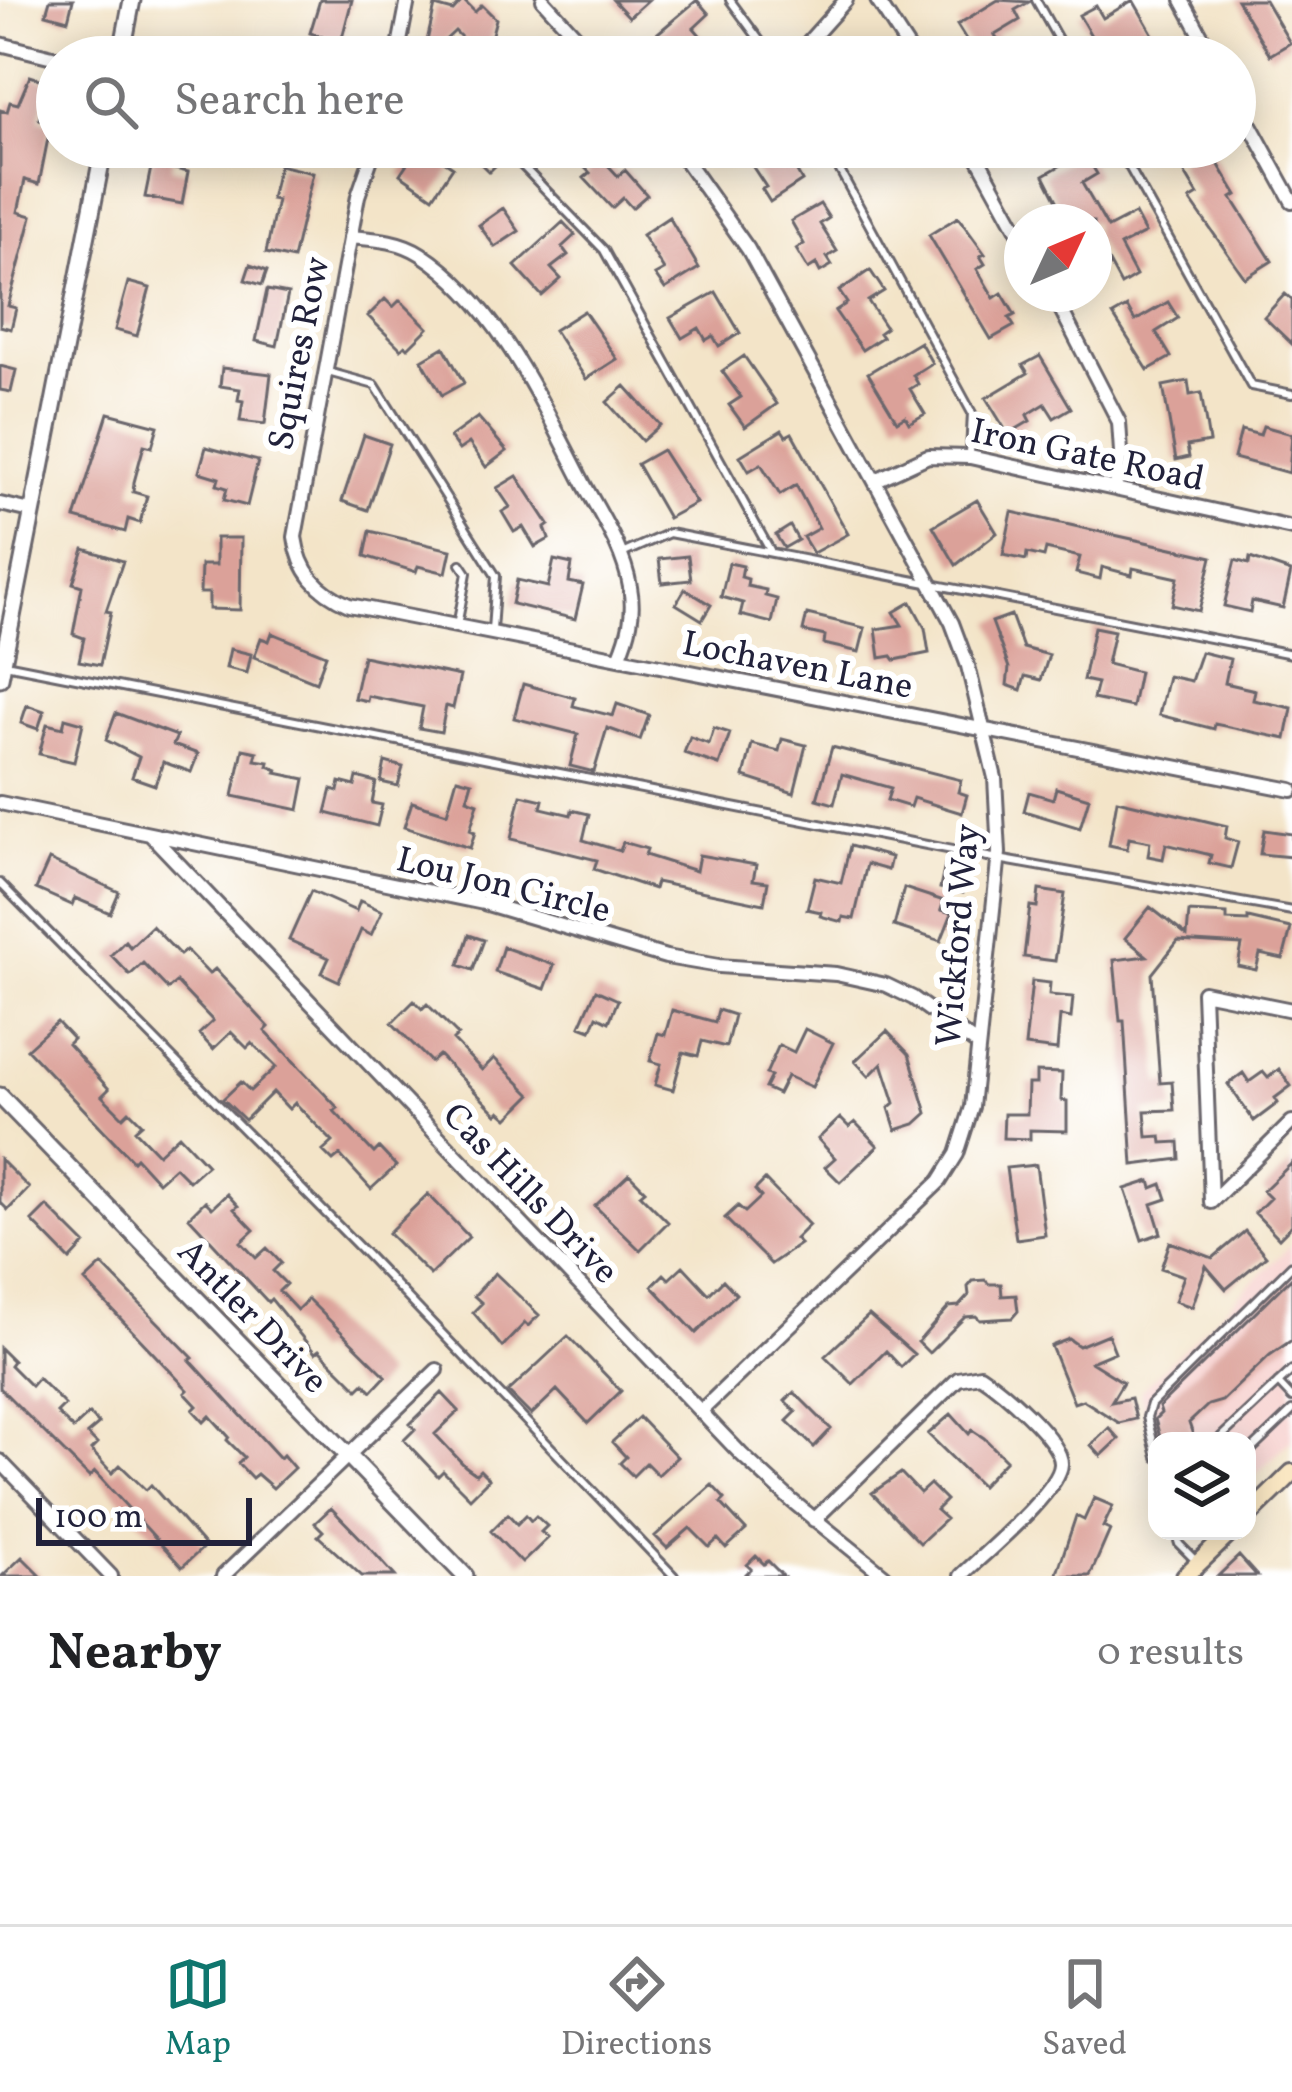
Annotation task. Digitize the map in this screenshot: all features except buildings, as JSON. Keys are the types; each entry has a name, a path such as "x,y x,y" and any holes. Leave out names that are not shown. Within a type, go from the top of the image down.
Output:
{"main road":[{"path":"1256,1507 1292,1473"},
{"path":"1192,1570 1223,1540"}],"street":[{"path":"125,36 132,0"},
{"path":"401,36 408,0"},
{"path":"543,0 576,36"},
{"path":"814,36 846,0"},
{"path":"877,0 900,36"},
{"path":"1182,0 1202,36"},
{"path":"0,44 36,53"},
{"path":"1256,135 1292,201"},
{"path":"1,670 100,168"},
{"name":"Squires Row","path":"305,570 295,537 350,236 368,168"},
{"name":"Wickford Way","path":"693,168 748,249 932,583 968,666 984,730 995,778 998,859 966,1132 940,1181 700,1412"},
{"path":"984,168 1004,205"},
{"path":"350,236 416,250 462,289 534,388 620,555 630,584 632,614 619,658"},
{"path":"1062,312 1119,422 1115,488"},
{"name":"Iron Gate Road","path":"876,480 928,456 970,457 1292,528"},
{"path":"0,504 31,511"},
{"name":"Lochaven Lane","path":"305,570 331,597 350,605 1292,790"},
{"name":"Lou Jon Circle","path":"0,803 484,903 666,957 718,966 789,968 886,985 913,998 978,1045"},
{"name":"Cas Hills Drive","path":"150,834 700,1412 814,1520 885,1576"},
{"path":"1292,1010 1203,992 1210,1202 1292,1122"},
{"name":"Antler Drive","path":"0,1096 465,1576"},
{"path":"223,1576 436,1370"},
{"path":"814,1520 958,1379 980,1375 1056,1447 1061,1463 1056,1480 1043,1495 961,1576"},
{"path":"0,1461 111,1576"}],"lane":[{"path":"730,0 757,36"},
{"path":"1036,0 1056,36"},
{"path":"524,168 604,250 770,550"},
{"path":"838,168 972,413 970,457"},
{"path":"1130,168 1252,386 1292,394"},
{"path":"325,371 375,385 388,404 496,576 491,633"},
{"path":"620,555 669,532 1292,653"},
{"path":"457,626 467,573 461,564"},
{"path":"1,670 1292,910"},
{"path":"0,884 366,1253 674,1576"},
{"path":"1151,1432 1151,1404 1292,1265"},
{"path":"1226,1432 1292,1370"},
{"path":"1278,1383 1292,1398"},
{"path":"1256,1445 1292,1411"},
{"path":"1178,1540 1192,1570"}],"shaded area":[{"path":"1292,1244 1292,1440 1256,1474 1256,1432 1149,1432 1140,1391"}]}
